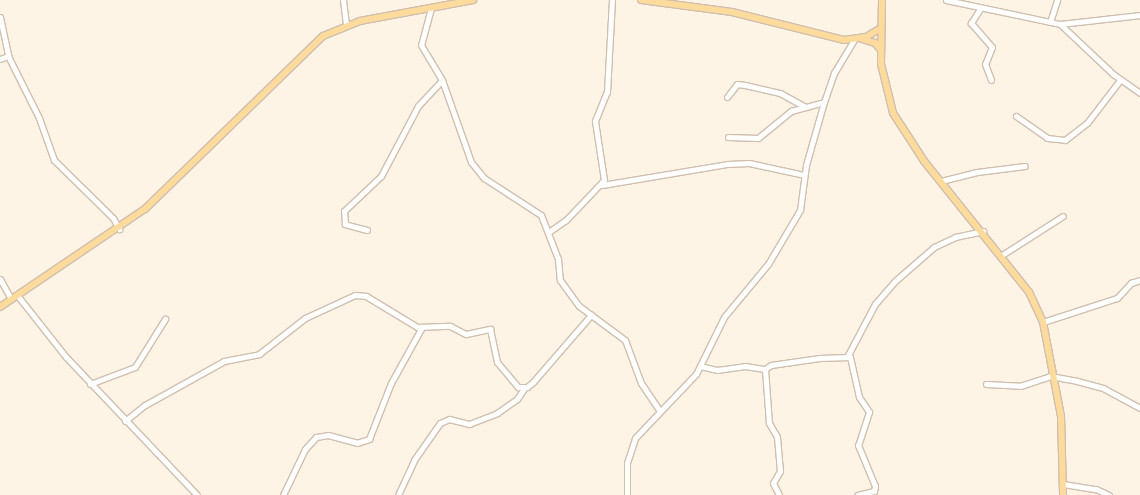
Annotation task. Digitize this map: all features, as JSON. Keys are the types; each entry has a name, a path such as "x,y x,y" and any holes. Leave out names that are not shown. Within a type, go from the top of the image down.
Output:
{"main road":[{"path":"0,308 17,295 119,230 166,190 314,44 346,26 473,0"},
{"path":"641,0 732,12 875,43 881,50"},
{"path":"882,0 881,50 883,80 893,113 915,149 1002,255 1029,292 1044,322 1057,378 1063,495"},
{"path":"857,40 881,28"}],"street":[{"path":"343,0 346,26"},
{"path":"602,185 604,167 595,121 607,92 612,0"},
{"path":"946,0 980,9 1060,24 1140,15"},
{"path":"1050,22 1057,0"},
{"path":"431,8 421,45 442,80 476,169 520,204 541,215 550,231 560,280 579,306 625,340 642,383 659,410"},
{"path":"980,9 971,23 992,47 985,64 991,80"},
{"path":"0,17 8,56 39,118 54,160 113,218 119,230"},
{"path":"1060,24 1120,80 1140,93"},
{"path":"628,495 629,449 659,410 700,366 724,317 768,264 800,210 804,175 824,102 834,73 857,40"},
{"path":"0,59 8,56"},
{"path":"367,230 345,224 344,211 381,176 418,106 442,80"},
{"path":"1016,116 1047,138 1064,140 1087,123 1120,80"},
{"path":"727,96 737,84 745,85 780,93 805,107"},
{"path":"728,137 758,138 791,111 824,102"},
{"path":"550,231 602,185 728,164 749,163 804,175"},
{"path":"941,181 977,172 1025,166"},
{"path":"1002,255 1063,216"},
{"path":"857,495 874,491 876,486 858,440 869,412 860,397 848,355 875,304 895,281 934,247 955,237 983,232"},
{"path":"0,279 11,299"},
{"path":"1044,322 1117,298 1131,283 1140,280"},
{"path":"17,295 90,384 198,495"},
{"path":"125,421 145,405 224,361 259,354 304,318 355,295 366,296 380,307 422,327 450,326 466,334 490,329 503,372 518,387 525,387"},
{"path":"398,495 414,460 440,423 450,419 470,424 497,413 517,399 525,387 591,315"},
{"path":"90,384 135,367 165,319"},
{"path":"284,495 305,449 316,437 328,435 357,444 369,439 391,383 422,327"},
{"path":"700,366 717,370 746,366 765,369 771,364 848,355"},
{"path":"765,369 769,423 777,437 780,471 773,483 779,495"},
{"path":"986,384 1007,387 1043,377 1057,378 1103,388 1140,408"},
{"path":"1063,484 1096,489 1108,495"}]}
